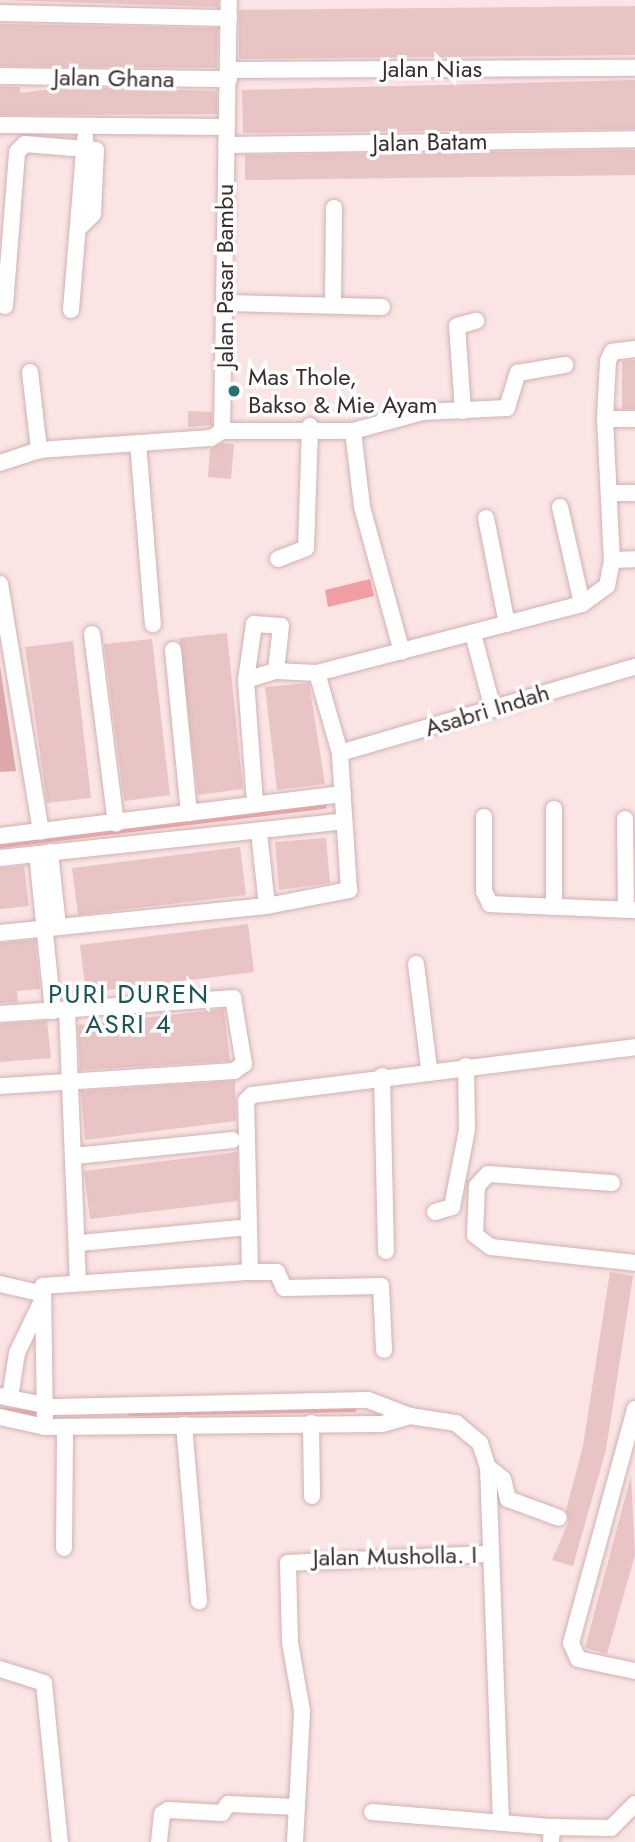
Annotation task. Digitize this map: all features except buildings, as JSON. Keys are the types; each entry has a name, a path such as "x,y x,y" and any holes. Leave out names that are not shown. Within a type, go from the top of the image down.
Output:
{"street":[{"name":"Jalan Pasar Bambu","path":"222,431 229,0"},
{"path":"0,13 229,18"},
{"name":"Jalan Nias","path":"229,75 635,68"},
{"name":"Jalan Ghana","path":"0,76 229,75"},
{"path":"0,125 226,127"},
{"path":"84,149 86,125"},
{"name":"Jalan Batam","path":"226,145 635,139"},
{"path":"5,306 17,152 25,144 96,150 98,158 93,214 78,229 71,310"},
{"path":"333,304 334,208"},
{"path":"226,303 382,307"},
{"path":"463,411 457,326 476,321"},
{"path":"246,680 276,671 317,673 473,634 582,604 607,586 611,559 605,419 608,360 612,352 635,349"},
{"path":"0,463 39,450 211,438 222,431 310,426 352,431 423,412 507,408 518,373 565,365"},
{"path":"30,372 39,450"},
{"path":"605,419 635,419"},
{"path":"278,559 306,548 310,426"},
{"path":"352,431 362,507 402,652"},
{"path":"138,443 153,624"},
{"path":"609,493 635,493"},
{"path":"560,507 582,604"},
{"path":"486,518 507,624"},
{"path":"611,559 635,559"},
{"path":"0,584 34,845 51,927 60,1011 73,1069 66,1082 75,1156 80,1243 78,1283"},
{"path":"255,803 246,680 254,624 281,626 276,671"},
{"path":"92,634 116,823"},
{"path":"473,634 493,709"},
{"path":"173,650 189,813"},
{"name":"Asabri Indah","path":"340,753 635,667"},
{"path":"0,933 267,906 349,890 340,753 317,673"},
{"path":"0,858 34,845 116,823 255,803 342,794"},
{"path":"554,809 554,907"},
{"path":"484,817 484,891 490,904 630,909 625,819"},
{"path":"0,836 34,845 259,832 344,821"},
{"path":"259,832 267,906"},
{"path":"416,964 429,1069"},
{"path":"0,1013 233,998 244,1064 234,1071 0,1086"},
{"path":"250,1272 246,1101 252,1095 429,1069 635,1047"},
{"path":"435,1212 452,1207 467,1130 466,1066"},
{"path":"382,1076 386,1251"},
{"path":"75,1156 232,1140"},
{"path":"611,1183 488,1174 477,1186 475,1235 491,1247 635,1263"},
{"path":"80,1243 240,1228"},
{"path":"384,1350 381,1286 284,1288 277,1272 47,1283 18,1353 5,1397 45,1406 368,1400 410,1416 456,1423 480,1443 488,1467 489,1554 501,1819"},
{"path":"0,1284 39,1299"},
{"path":"39,1299 45,1427"},
{"path":"635,1409 630,1460 572,1643 578,1659 635,1671"},
{"path":"0,1417 45,1427 65,1427 382,1424 410,1416"},
{"path":"311,1423 312,1496"},
{"path":"184,1426 199,1601"},
{"path":"64,1548 65,1427"},
{"path":"488,1467 503,1479 508,1499 559,1518"},
{"name":"Jalan Musholla. I","path":"295,1842 302,1711 284,1575 288,1563 489,1554"},
{"path":"0,1668 44,1683 60,1842"},
{"path":"159,1842 162,1814 168,1810 222,1813 228,1804 297,1807"},
{"path":"372,1812 501,1819 552,1834 611,1828 635,1804"}],"shaded area":[{"path":"370,579 374,596 328,607 325,590"},
{"path":"0,666 16,771 0,772"}],"waterway":[{"path":"0,845 324,806"},
{"path":"0,1409 37,1413"},
{"path":"130,1413 353,1409"}],"place":[{"name":"Mas Thole, Bakso & Mie Ayam","path":"234,391"}],"district":[{"name":"PURI DUREN ASRI 4","path":"129,1010"}]}
